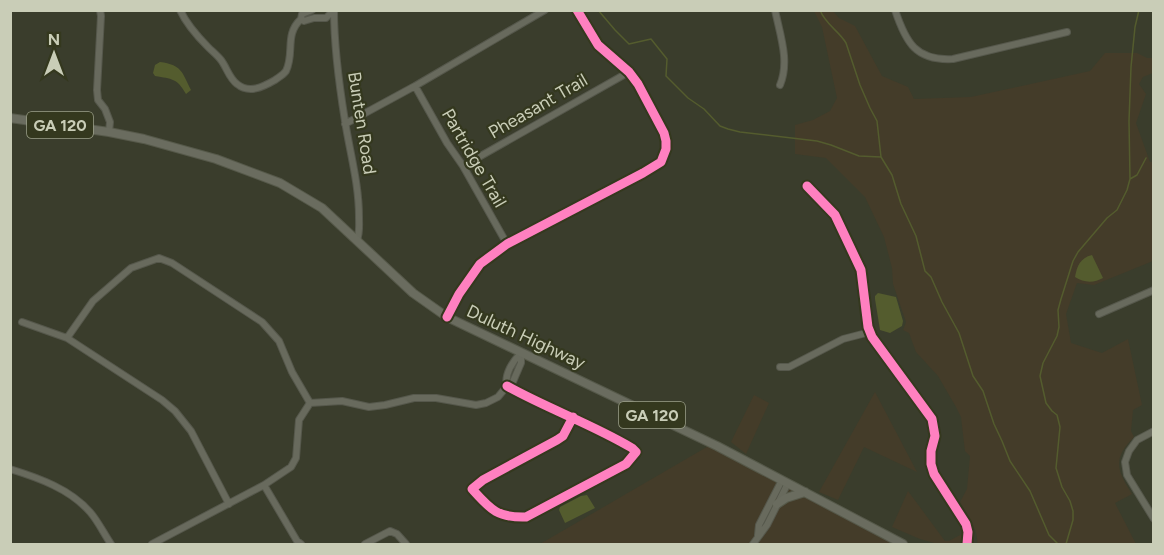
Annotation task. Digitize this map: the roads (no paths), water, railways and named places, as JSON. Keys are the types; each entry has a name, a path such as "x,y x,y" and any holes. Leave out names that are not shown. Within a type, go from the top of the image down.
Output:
{"main road":[{"name":"Duluth Highway","path":"10,118 144,139 199,153 280,183 322,208 413,293 447,317 785,481 903,544"},
{"path":"777,504 786,498 805,492"}],"street":[{"path":"100,10 97,90 98,100 105,109 110,123 109,132"},
{"path":"180,10 189,27 221,60 228,74 237,84 257,89 282,75 286,69 290,36 294,27 311,13 326,18 332,12"},
{"path":"345,124 545,10"},
{"path":"447,317 459,294 480,264 507,244 661,162 666,149 664,133 644,95 629,72 598,45 577,10"},
{"path":"775,10 785,60 785,70 780,85"},
{"path":"895,10 901,28 916,50 939,60 953,59 1067,32"},
{"name":"Bunten Road","path":"332,12 345,124 355,170 359,204 360,234 357,240"},
{"name":"Pheasant Trail","path":"463,166 629,72"},
{"name":"Partridge Trail","path":"415,86 507,244"},
{"path":"807,186 835,215 861,270 872,337 932,419 935,436 930,464 966,524 967,544"},
{"path":"67,338 93,301 109,286 131,268 159,258 172,263 262,322 279,341 292,372 310,403"},
{"path":"1099,314 1154,290"},
{"path":"22,322 67,338 162,400 175,411 191,431 229,504"},
{"path":"780,367 789,367 843,339 870,332"},
{"path":"521,353 514,360 505,380 507,386 573,417 604,432 633,448 636,452 626,464 526,517 497,513 472,489 483,480 557,441 573,417"},
{"path":"310,403 342,401 369,407 414,398 436,398 476,405 498,397 507,386"},
{"path":"152,544 264,485 291,467 296,458 299,420 310,403"},
{"path":"1154,431 1137,440 1125,462 1127,475 1154,519"},
{"path":"10,469 52,484 83,505 92,514 111,544"},
{"path":"755,541 767,525 785,481"},
{"path":"755,541 759,525 785,481"},
{"path":"264,485 301,544"},
{"path":"365,544 390,531 397,534 406,544"}],"waterway":[{"path":"598,10 629,44 651,39 667,59 666,76 720,126 740,132 817,141 859,156 881,157"},
{"path":"820,10 846,43 860,85 877,121 881,157 892,175 901,204 916,236 925,271 931,277 959,333 973,376 983,391 1010,461 1030,491 1049,535 1058,544"},
{"path":"1066,544 1073,520 1073,511 1056,468 1060,427 1057,415 1046,403 1040,376 1043,363 1057,336 1058,310 1073,261 1107,218 1117,210 1130,179 1131,67 1139,10"},
{"path":"1130,179 1137,175 1146,158"}]}
